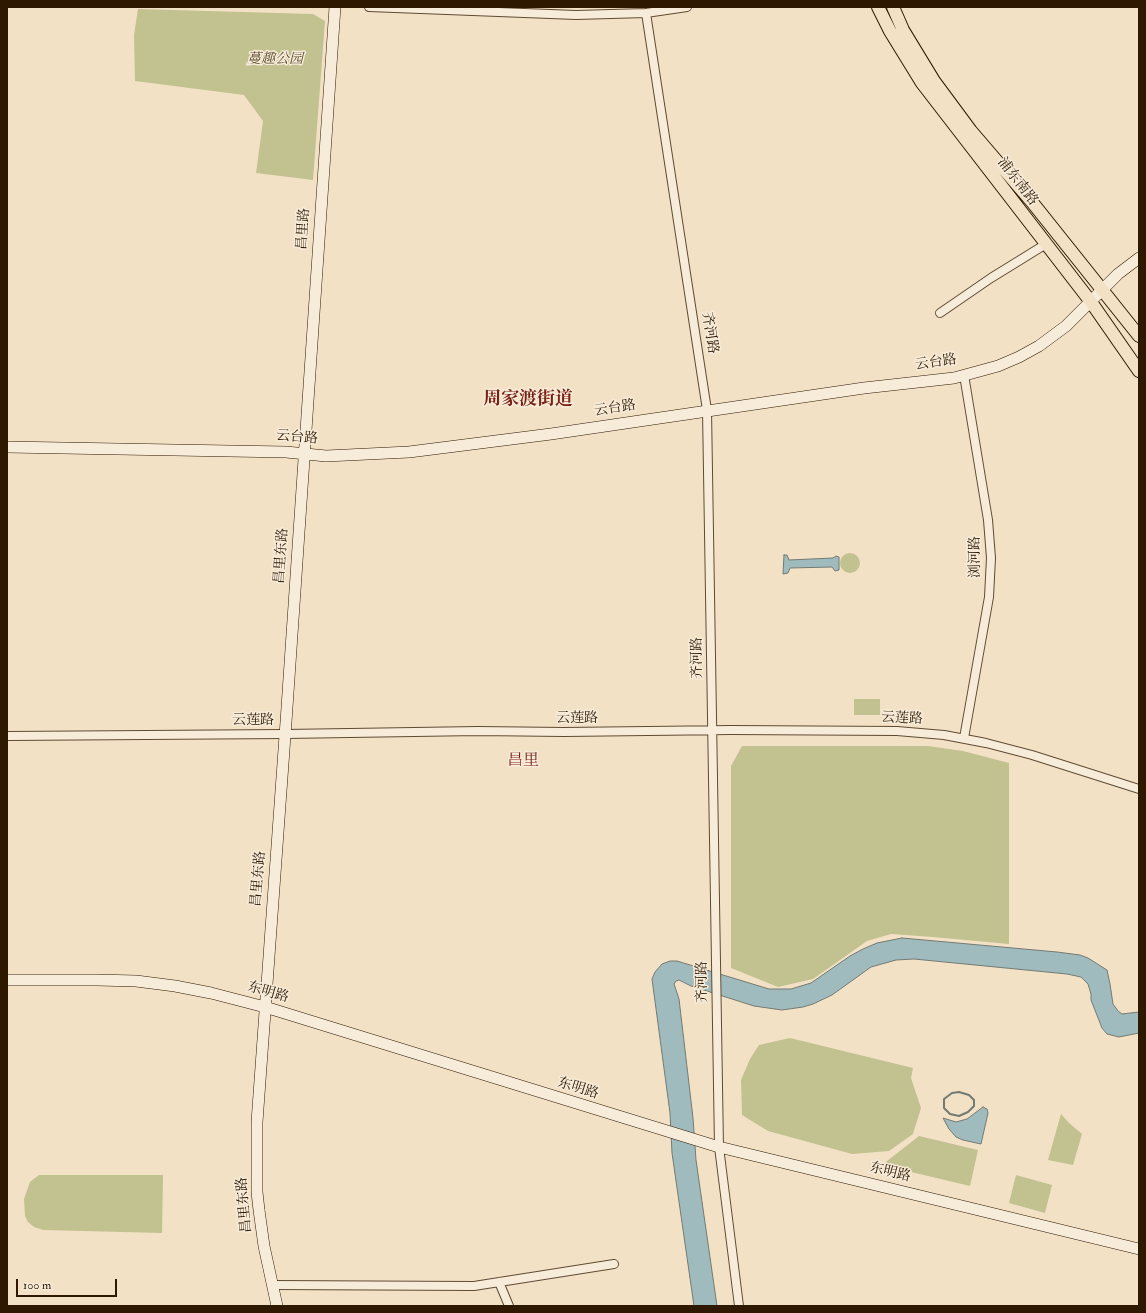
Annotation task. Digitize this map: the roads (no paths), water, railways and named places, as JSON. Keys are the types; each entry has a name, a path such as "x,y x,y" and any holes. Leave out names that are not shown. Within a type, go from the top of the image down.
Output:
{"main road":[{"name":"浦东南路","path":"878,7 890,32 922,83 1091,302 1139,371"},
{"name":"浦东南路","path":"893,7 903,30 934,81 971,131 1032,202 1139,336"}],"street":[{"name":"昌里路","path":"304,454 335,7"},
{"path":"369,7 563,15 646,12 687,7"},
{"name":"齐河路","path":"646,12 707,410 719,1147 739,1306"},
{"path":"940,313 991,278 1046,244"},
{"name":"云台路","path":"7,447 278,451 326,456 409,452 544,435 864,388 954,378 998,366 1029,352 1057,333 1091,302 1118,274 1139,258"},
{"name":"浏河路","path":"964,375 988,520 991,558 989,597 964,738"},
{"name":"昌里东路","path":"277,1306 261,1228 257,1192 257,1122 304,454"},
{"name":"云莲路","path":"7,736 478,731 571,732 897,730 964,738 1032,755 1139,789"},
{"name":"东明路","path":"7,980 97,980 155,983 193,989 265,1007 666,1132 719,1147 1139,1248"},
{"path":"272,1285 474,1286 614,1264"},
{"path":"499,1282 508,1306"}],"water":[{"path":"784,555 787,555 789,560 833,558 836,556 839,557 839,570 835,571 832,567 790,568 788,573 783,574"},
{"path":"902,938 1057,952 1080,955 1088,958 1107,970 1113,1004 1118,1011 1122,1014 1139,1012 1139,1033 1119,1037 1107,1034 1102,1028 1091,1000 1088,984 1081,977 1067,974 914,959 896,960 871,967 832,995 813,1004 782,1010 754,1006 691,986 679,980 676,981 674,984 679,999 693,1118 696,1160 717,1306 694,1306 672,1153 670,1113 652,979 655,972 662,964 670,961 677,961 769,989 791,989 811,983 850,956 863,949 877,943"},
{"path":"983,1107 987,1109 988,1113 981,1144 956,1137 949,1129 943,1118 956,1122 967,1119"}],"waterway":[{"path":"959,1092 969,1095 974,1100 974,1106 968,1112 959,1116 950,1114 944,1108 944,1099 952,1093 959,1092"}],"district":[{"name":"周家渡街道","path":"528,400"},
{"name":"昌里","path":"523,762"}],"park label":[{"name":"蔓趣公园","path":"275,60"}]}
